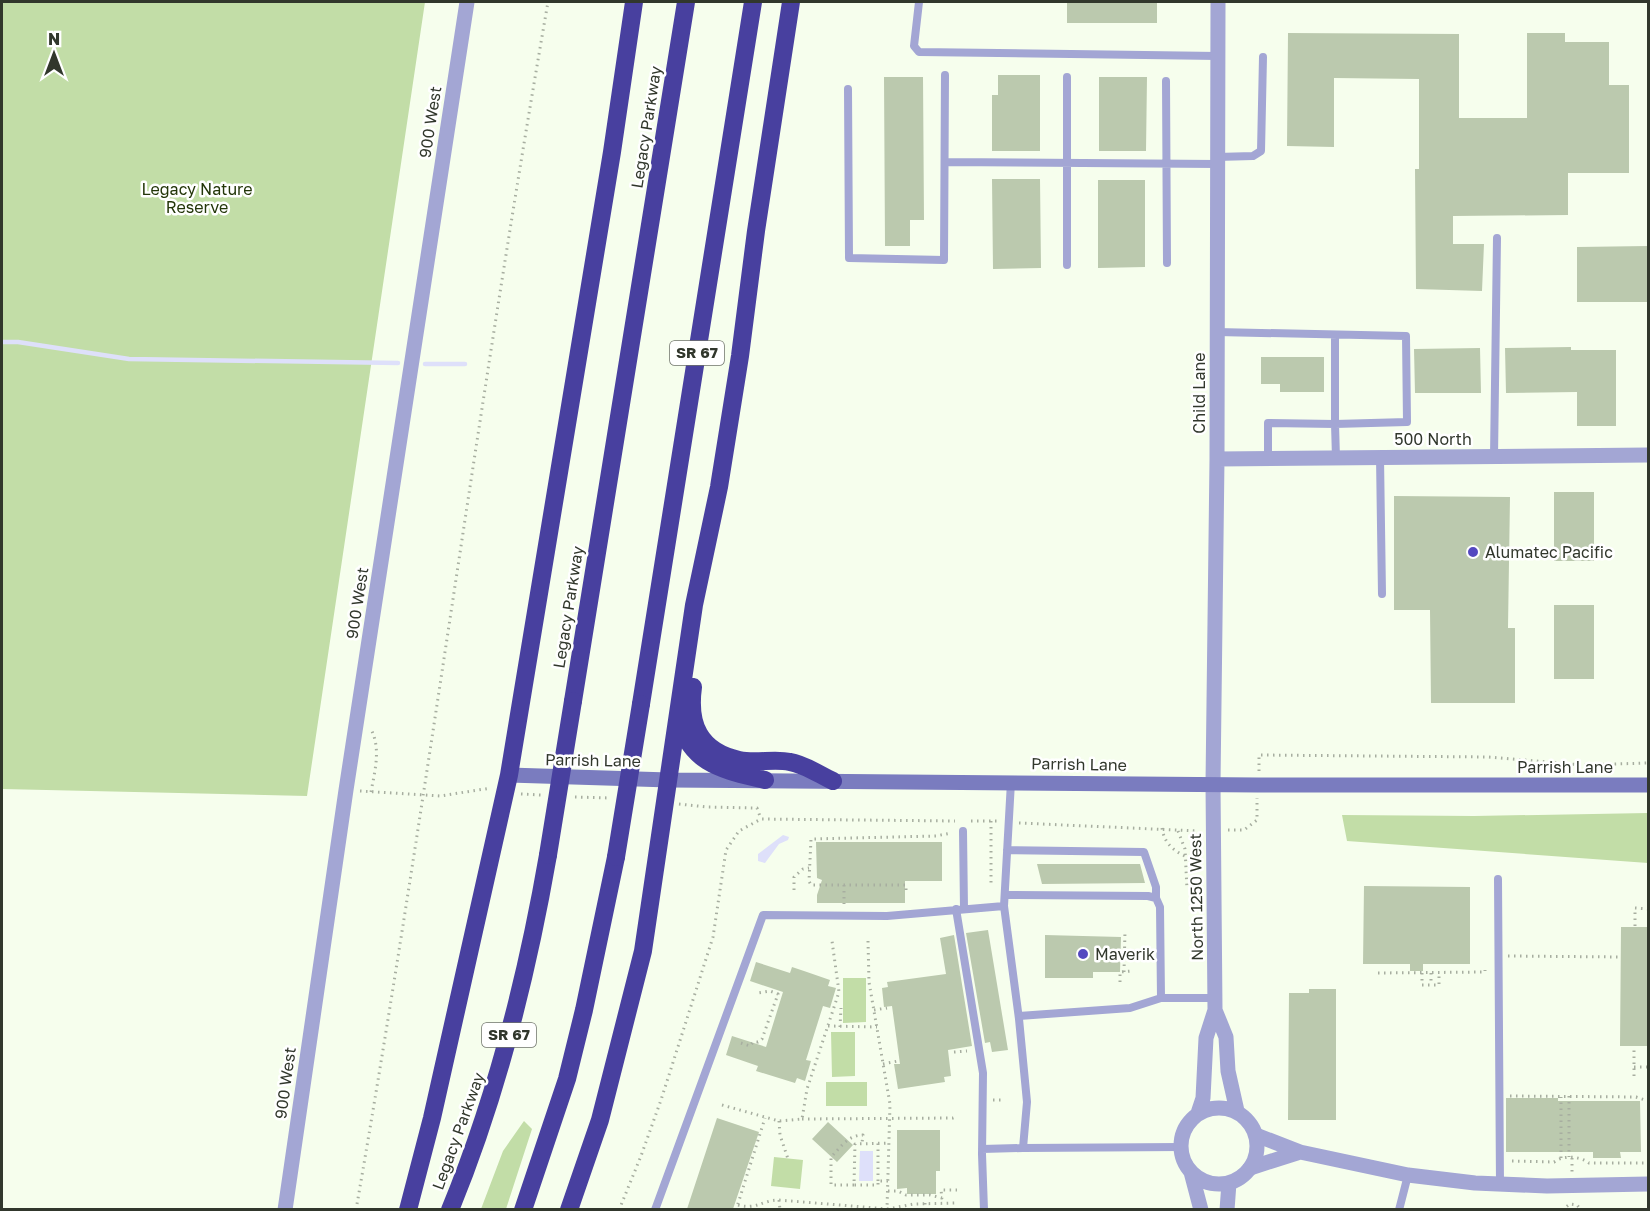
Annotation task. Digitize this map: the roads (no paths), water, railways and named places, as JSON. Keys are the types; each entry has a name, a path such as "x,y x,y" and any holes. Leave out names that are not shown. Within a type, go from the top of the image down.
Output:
{"highway":[{"path":"408,1209 432,1118 509,776 612,152 634,2"},
{"name":"Legacy Parkway","path":"450,1209 464,1176 503,1062 537,918 686,2"},
{"name":"SR 67","path":"523,1209 567,1079 616,857 753,2"},
{"path":"791,2 719,487 690,706 696,730 709,747 720,753 740,760 791,762 833,781"},
{"path":"569,1209 600,1120 643,951 694,605 719,487"},
{"path":"678,716 686,738 695,752 705,761 721,769 765,780"}],"main road":[{"name":"Parrish Lane","path":"509,776 669,780 1648,785"}],"street":[{"name":"900 West","path":"285,1209 346,790 467,2"},
{"name":"Child Lane","path":"1213,784 1217,459 1218,2"},
{"name":"500 North","path":"1217,459 1648,455"},
{"name":"North 1250 West","path":"1198,1113 1203,1098 1206,1038 1215,1004 1213,784"},
{"name":"North 1250 West","path":"1215,1004 1226,1038 1228,1071 1237,1111"},
{"path":"1250,1168 1256,1152 1256,1135 1250,1121 1237,1111 1216,1107 1198,1113 1185,1128 1180,1147 1183,1160 1198,1178 1210,1183 1229,1183 1250,1168 1300,1152"},
{"path":"1256,1135 1300,1152 1408,1175 1475,1184 1547,1186 1648,1184"},
{"path":"1191,1172 1201,1209"},
{"path":"1227,1209 1229,1183"}],"lane":[{"path":"919,2 914,46 919,52 1218,56"},
{"path":"945,162 1166,164 1253,156 1261,151 1263,57"},
{"path":"848,89 849,258 944,260 945,75"},
{"path":"1066,77 1066,265"},
{"path":"1166,81 1167,263"},
{"path":"1494,457 1497,238"},
{"path":"1217,332 1406,336 1407,422 1268,423 1268,458"},
{"path":"1335,335 1336,458"},
{"path":"1380,457 1382,594"},
{"path":"1011,782 1004,906 1019,1016 1027,1102 1023,1148"},
{"path":"963,831 960,909 983,1073 984,1209"},
{"path":"1007,850 1144,852 1160,907 1161,998"},
{"path":"1498,879 1500,1184"},
{"path":"1005,895 1148,896 1156,898"},
{"path":"655,1209 763,915 887,916 1004,906"},
{"path":"1019,1016 1130,1008 1161,998 1215,1004"},
{"path":"982,1149 1180,1147"},
{"path":"1399,1209 1408,1175"}],"water":[{"path":"783,835 789,837 788,840 779,844 765,863 758,861 758,854"},
{"path":"860,1151 873,1151 873,1181 859,1181"}],"waterway":[{"path":"2,342 18,342 129,359 398,363"},
{"path":"425,364 465,364"}],"place":[{"name":"Alumatec Pacific","path":"1473,552"},
{"name":"Maverik","path":"1083,954"}],"park label":[{"name":"Legacy Nature Reserve","path":"197,198"}]}
